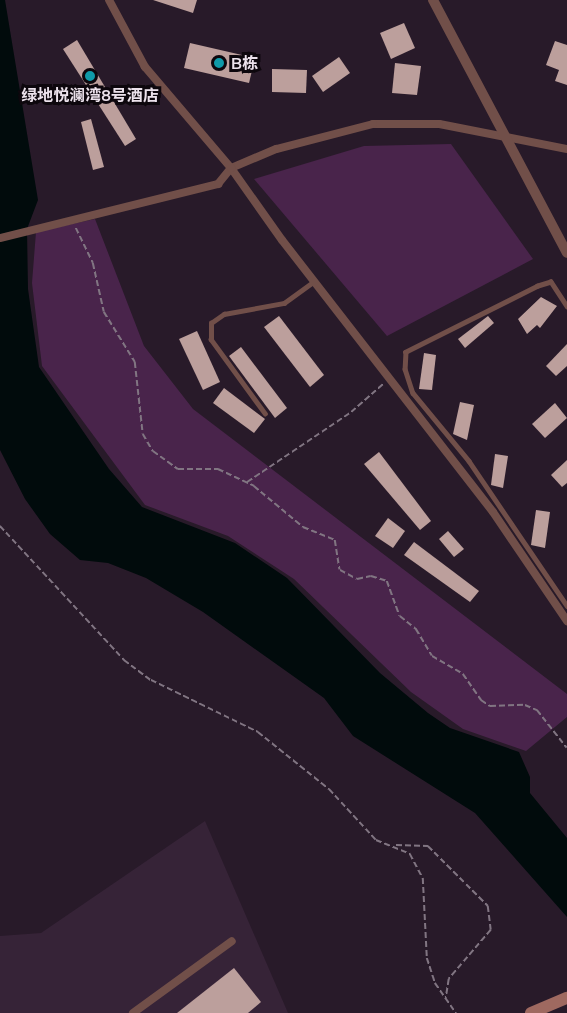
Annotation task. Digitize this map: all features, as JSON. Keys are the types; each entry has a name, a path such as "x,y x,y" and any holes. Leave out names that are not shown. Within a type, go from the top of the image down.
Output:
{"main road":[{"path":"531,1013 567,998"}],"street":[{"path":"109,0 145,67 231,168 314,281 493,512 567,621"},
{"path":"433,0 567,253"},
{"path":"0,238 218,184 231,168 276,149 373,124 439,124 505,139 567,148"},
{"path":"133,1013 232,941"}],"lane":[{"path":"265,414 211,340 211,323 224,314 284,303 314,281"},
{"path":"567,307 551,282 538,286 406,352 405,369 413,393 469,461 567,606"}],"path":[{"path":"75,226 93,263 104,312 135,362 144,434 153,451 178,469 218,469 246,482 303,527 335,540 340,570 357,579 371,576 387,581 400,616 416,629 432,656 464,674 481,700 490,706 525,705 537,710 567,748"},
{"path":"246,482 351,412 390,378"},
{"path":"0,526 124,660 151,680 258,732 328,789 376,840 394,845 428,846 473,886 488,906 491,930 449,979 446,999"},
{"path":"394,845 420,865 426,958 446,999 456,1013"}],"shaded area":[{"path":"0,0 5,0 38,200 27,229 28,289 39,367 109,469 142,507 235,543 287,578 380,673 428,713 450,728 519,752 530,777 530,793 567,838 567,917 475,813 353,736 324,698 203,612 146,578 108,563 80,560 50,534 25,499 0,450"},
{"path":"451,144 533,259 387,336 254,179 364,146"},
{"path":"95,219 144,346 193,409 567,694 567,717 526,751 463,729 411,692 294,579 228,536 145,505 42,366 32,283 36,232"},
{"path":"205,821 288,1013 0,1013 0,936 41,933"}],"building":[{"path":"153,0 197,0 193,13"},
{"path":"404,23 415,48 391,59 380,33"},
{"name":"绿地悦澜湾8号酒店","path":"77,40 136,139 125,146 63,49"},
{"path":"555,41 567,45 567,85 555,81 559,70 546,65"},
{"name":"B栋","path":"190,43 255,58 249,83 184,68"},
{"path":"339,57 350,73 323,92 312,76"},
{"path":"395,63 421,66 417,95 392,93"},
{"path":"272,69 307,70 306,93 272,92"},
{"path":"91,119 104,167 93,170 81,122"},
{"path":"541,297 557,306 540,328 537,325 527,334 518,319"},
{"path":"279,316 324,375 310,387 264,327"},
{"path":"488,316 494,323 465,348 458,339"},
{"path":"197,331 220,382 203,390 179,339"},
{"path":"567,344 567,366 556,376 546,366"},
{"path":"241,347 287,408 275,418 229,356"},
{"path":"424,353 436,355 432,390 419,389"},
{"path":"224,388 265,419 254,433 213,403"},
{"path":"460,402 474,405 467,440 453,434"},
{"path":"555,403 567,418 545,438 532,424"},
{"path":"379,452 431,521 420,530 364,464"},
{"path":"495,454 508,456 503,488 491,485"},
{"path":"567,460 567,483 562,487 551,475"},
{"path":"536,510 550,512 545,548 531,545"},
{"path":"388,518 405,531 393,548 375,536"},
{"path":"448,531 464,549 454,557 439,539"},
{"path":"414,542 479,591 470,602 404,555"},
{"path":"234,968 261,1002 248,1013 177,1013"}],"place":[{"name":"B栋","path":"219,63"},
{"name":"绿地悦澜湾8号酒店","path":"90,76"}]}
